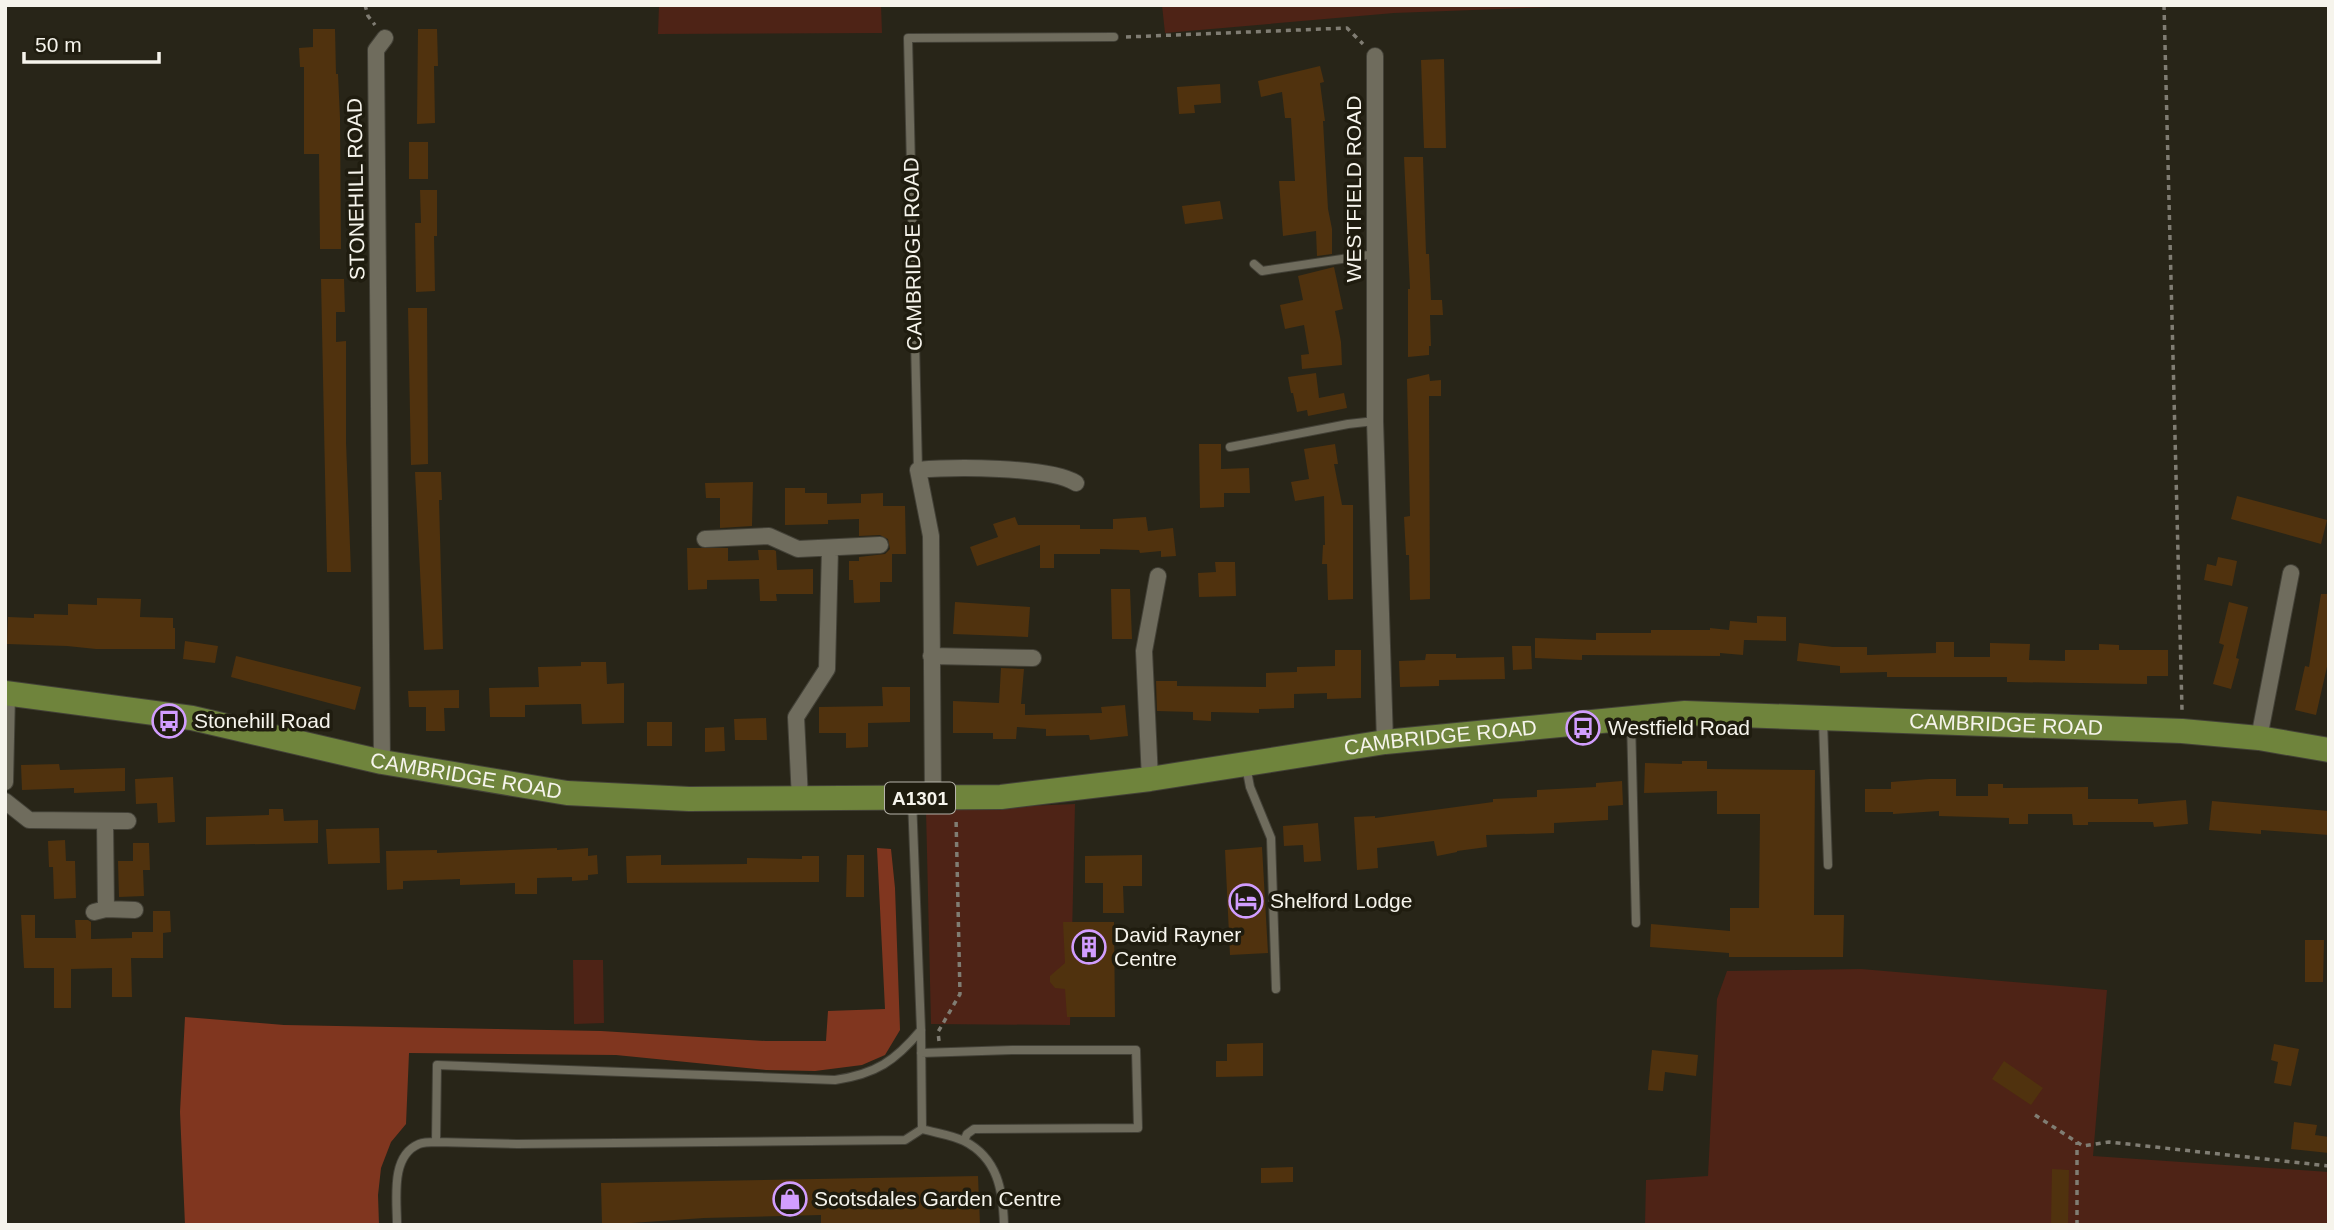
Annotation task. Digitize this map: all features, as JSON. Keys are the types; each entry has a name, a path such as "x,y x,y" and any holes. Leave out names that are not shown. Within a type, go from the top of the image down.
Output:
{"main road":[{"name":"CAMBRIDGE ROAD","path":"6,693 192,718 382,762 567,793 688,799 1001,797 1150,779 1385,742 1685,713 2182,731 2259,738 2329,750"}],"street":[{"name":"STONEHILL ROAD","path":"382,762 376,50 385,38"},
{"name":"WESTFIELD ROAD","path":"1375,55 1375,421 1385,742"},
{"path":"918,470 974,467 1048,474 1068,478 1076,484"},
{"name":"CAMBRIDGE ROAD","path":"918,470 931,536 934,798"},
{"path":"705,539 769,536 799,549 880,545"},
{"path":"800,799 796,717 827,669 830,548"},
{"path":"2259,738 2291,573"},
{"path":"1150,779 1144,651 1158,576"},
{"path":"931,656 1033,658"},
{"path":"5,782 6,693"},
{"path":"5,802 29,820 128,821"},
{"path":"104,821 100,910 135,910"}],"lane":[{"name":"CAMBRIDGE ROAD","path":"918,470 908,38 1114,37"},
{"path":"1254,264 1262,271 1375,254"},
{"path":"1230,447 1375,421"},
{"path":"1631,718 1636,923"},
{"path":"1823,718 1828,865"},
{"path":"1245,764 1250,787 1271,838 1276,989"},
{"path":"922,1129 921,1030 934,798"},
{"path":"436,1142 437,1065 835,1080 859,1077 890,1061 900,1055 921,1030"},
{"path":"921,1053 1012,1050 1136,1051 1138,1128 974,1129 967,1134 964,1141"},
{"path":"397,1225 399,1171 403,1156 420,1144 905,1140 922,1129 964,1141 987,1158 999,1178 1004,1225"}],"path":[{"path":"365,5 368,16 385,38"},
{"path":"2164,5 2182,731"},
{"path":"1114,37 1347,28 1375,55"},
{"path":"934,798 960,994 939,1032 939,1053"},
{"path":"2035,1115 2083,1146 2109,1142 2329,1167"},
{"path":"2077,1142 2077,1225"}],"shaded area":[{"path":"659,5 881,5 882,33 658,34"},
{"path":"1162,5 1603,5 1394,13 1165,33"},
{"path":"1075,804 1070,1025 931,1024 926,810"},
{"path":"877,848 891,849 895,888 900,1030 885,1055 862,1065 815,1071 766,1070 616,1055 409,1053 406,1124 391,1142 381,1168 379,1225 185,1225 180,1112 185,1017 284,1025 601,1031 766,1041 826,1041 828,1011 885,1009"},
{"path":"573,960 603,960 604,1023 574,1024"},
{"path":"1861,969 2107,990 2093,1156 2329,1172 2329,1225 1645,1225 1646,1180 1708,1176 1717,999 1727,971"}],"building":[{"path":"313,29 335,29 340,118 341,249 320,249 319,154 304,154 304,67 300,67 299,48 313,47"},
{"path":"418,29 437,29 438,66 434,66 435,123 417,124"},
{"path":"1444,59 1446,148 1424,148 1421,60"},
{"path":"1320,66 1324,82 1320,83 1325,121 1332,254 1317,256 1316,231 1283,236 1279,181 1295,181 1291,118 1285,118 1282,92 1261,97 1258,81"},
{"path":"1220,84 1221,103 1194,105 1195,113 1179,114 1177,87"},
{"path":"409,142 428,142 428,179 409,179"},
{"path":"1404,157 1423,157 1426,254 1429,254 1431,300 1442,300 1443,315 1430,315 1429,355 1408,357 1410,289"},
{"path":"420,190 437,190 435,291 416,292 415,223 421,223"},
{"path":"1220,201 1223,219 1185,224 1182,206"},
{"path":"1334,267 1343,309 1335,311 1342,365 1302,369 1301,355 1309,354 1304,325 1285,329 1280,305 1303,300 1298,276"},
{"path":"321,279 344,279 345,312 336,312 336,342 346,341 346,442 351,572 327,572"},
{"path":"408,308 427,308 428,464 411,465"},
{"path":"1316,373 1319,398 1344,393 1347,408 1308,416 1307,410 1297,412 1288,377"},
{"path":"1429,374 1430,381 1441,380 1441,396 1429,396 1430,599 1410,600 1409,555 1406,555 1404,517 1410,516 1407,379"},
{"path":"1199,444 1221,444 1221,469 1249,468 1250,493 1224,493 1224,507 1200,508"},
{"path":"1335,444 1338,464 1334,464 1342,505 1353,505 1353,599 1328,600 1327,564 1322,564 1325,545 1324,496 1295,501 1291,482 1309,479 1304,449"},
{"path":"415,472 441,472 442,500 439,500 443,649 424,650"},
{"path":"753,482 752,526 720,528 720,498 706,498 705,483"},
{"path":"785,488 805,488 805,493 827,493 827,504 861,503 861,494 883,493 883,506 905,506 906,554 892,554 892,582 880,582 880,602 854,603 853,580 849,580 849,561 885,554 890,549 888,539 880,535 859,536 859,519 828,520 828,524 785,525"},
{"path":"2237,496 2327,520 2321,544 2231,519"},
{"path":"1015,517 1018,525 1080,525 1080,529 1113,529 1113,519 1146,517 1148,531 1173,528 1176,556 1161,557 1161,551 1140,553 1139,550 1100,549 1100,554 1054,554 1054,568 1040,568 1040,545 977,566 970,547 998,537 993,524"},
{"path":"687,548 728,548 728,561 759,560 758,550 774,550 777,570 813,569 813,594 776,594 777,601 760,601 759,579 707,580 707,589 688,590"},
{"path":"2218,557 2237,561 2232,586 2204,580 2207,564 2216,566"},
{"path":"1215,562 1235,562 1236,596 1199,597 1198,573 1216,572"},
{"path":"1111,589 1130,589 1132,639 1112,639"},
{"path":"2321,594 2329,594 2329,658 2316,715 2295,710 2305,666 2309,667"},
{"path":"97,598 141,599 140,617 173,618 175,649 96,649 7,644 8,617 34,618 34,614 68,615 68,604 97,605"},
{"path":"955,602 1030,607 1028,637 953,634"},
{"path":"2229,602 2248,607 2231,689 2213,684 2224,645 2219,643"},
{"path":"1757,616 1786,617 1786,641 1744,640 1743,655 1582,655 1582,660 1535,658 1535,638 1596,640 1596,633 1651,633 1651,630 1710,628 1729,630 1730,621 1757,623"},
{"path":"185,641 218,646 215,663 183,659"},
{"path":"1936,642 1954,642 1954,657 1990,657 1990,643 2030,644 2029,660 2065,661 2065,650 2099,650 2099,644 2119,645 2119,650 2168,650 2168,676 2147,676 2147,684 2007,682 2007,677 1887,677 1887,672 1840,673 1840,666 1797,661 1799,643 1867,647 1867,655 1936,653"},
{"path":"1512,646 1531,646 1532,669 1513,670"},
{"path":"1335,650 1361,650 1361,698 1327,699 1327,693 1294,694 1294,708 1259,709 1259,713 1211,712 1211,721 1193,720 1193,712 1157,711 1156,681 1177,681 1177,686 1266,687 1266,673 1297,672 1297,667 1335,666"},
{"path":"1426,654 1456,654 1456,658 1504,657 1505,679 1439,680 1439,686 1400,687 1399,661 1425,660"},
{"path":"236,656 361,687 355,710 231,677"},
{"path":"581,662 606,662 607,684 624,683 624,723 582,724 581,704 525,705 525,717 490,717 489,688 539,687 538,667 581,666"},
{"path":"1001,668 1024,669 1021,704 1025,704 1025,715 1102,713 1101,707 1125,705 1128,736 1090,740 1089,735 1046,736 1046,729 1017,727 1016,739 993,739 993,733 953,733 953,701 999,703"},
{"path":"882,687 910,687 910,722 868,723 868,747 846,748 846,733 819,733 819,707 883,706"},
{"path":"459,690 459,708 444,708 445,731 426,731 426,707 409,707 408,691"},
{"path":"766,718 767,740 735,740 734,719"},
{"path":"647,722 672,722 672,746 647,746"},
{"path":"724,727 725,751 705,752 705,728"},
{"path":"1682,761 1707,761 1707,769 1815,770 1814,915 1844,915 1843,957 1729,957 1729,953 1650,947 1651,924 1730,931 1730,908 1759,908 1760,814 1717,814 1717,791 1644,793 1645,763 1682,764"},
{"path":"59,764 60,770 125,768 125,791 74,793 74,788 22,790 21,765"},
{"path":"173,777 175,822 158,823 157,803 136,804 135,779"},
{"path":"1956,779 1956,796 1988,796 1988,784 2003,784 2003,788 2088,787 2088,799 2138,799 2138,804 2186,800 2188,824 2154,827 2153,822 2088,822 2088,825 2073,825 2072,814 2028,814 2028,824 2009,824 2009,818 1939,816 1939,811 1893,814 1865,812 1865,789 1891,789 1891,782"},
{"path":"1622,781 1623,805 1608,806 1608,820 1554,823 1554,833 1486,835 1487,847 1437,856 1434,841 1377,848 1378,868 1357,870 1354,817 1375,818 1493,802 1493,799 1537,797 1537,790 1596,787 1596,783"},
{"path":"2212,801 2329,811 2329,835 2261,830 2261,834 2209,830"},
{"path":"269,809 283,809 284,821 318,820 318,843 206,845 206,817 269,815"},
{"path":"1318,823 1321,861 1304,862 1303,845 1284,846 1283,826"},
{"path":"379,828 380,863 328,864 326,829"},
{"path":"65,840 66,861 75,861 76,898 54,899 53,867 49,867 48,841"},
{"path":"133,843 149,843 150,870 143,870 144,896 119,897 118,861 133,861"},
{"name":"Shelford Lodge","path":"1262,847 1268,953 1230,955 1225,850"},
{"path":"588,848 588,856 597,855 598,874 588,875 588,880 572,881 572,877 537,878 537,894 515,894 515,883 460,885 460,879 403,881 403,889 387,890 386,851 437,850 437,853"},
{"path":"661,855 661,865 747,864 747,858 802,859 802,856 819,856 819,882 627,883 626,856"},
{"path":"847,855 864,855 864,897 846,897"},
{"path":"1142,855 1142,886 1123,886 1124,913 1103,913 1103,883 1085,883 1085,856"},
{"path":"153,911 170,911 171,932 163,933 163,958 131,958 132,997 112,997 112,968 71,969 71,1008 54,1008 54,968 24,968 21,915 35,915 35,938 76,938 75,920 88,920 91,922 91,939 132,938 132,932 153,932"},
{"name":"David Rayner Centre","path":"1063,922 1114,922 1115,1017 1067,1017 1065,989 1055,988 1050,982 1050,976 1065,963"},
{"path":"2305,940 2324,940 2323,982 2305,982"},
{"path":"1263,1043 1263,1076 1216,1077 1216,1061 1227,1061 1227,1044"},
{"path":"2274,1044 2299,1049 2291,1086 2274,1083 2278,1062 2271,1060"},
{"path":"1652,1050 1698,1055 1696,1076 1665,1072 1663,1091 1648,1090"},
{"path":"2004,1061 2043,1088 2031,1105 1992,1079"},
{"path":"2294,1122 2317,1125 2315,1135 2329,1137 2329,1153 2291,1149"},
{"path":"1293,1167 1293,1182 1261,1183 1261,1168"},
{"path":"2052,1169 2069,1170 2068,1225 2051,1225"},
{"name":"Scotsdales Garden Centre","path":"978,1176 980,1225 821,1225 821,1215 704,1218 602,1225 601,1183"}],"place":[{"name":"Stonehill Road","path":"169,721"},
{"name":"Westfield Road","path":"1583,728"},
{"name":"Shelford Lodge","path":"1246,901"},
{"name":"David Rayner Centre","path":"1089,947"},
{"name":"Scotsdales Garden Centre","path":"790,1199"}]}
